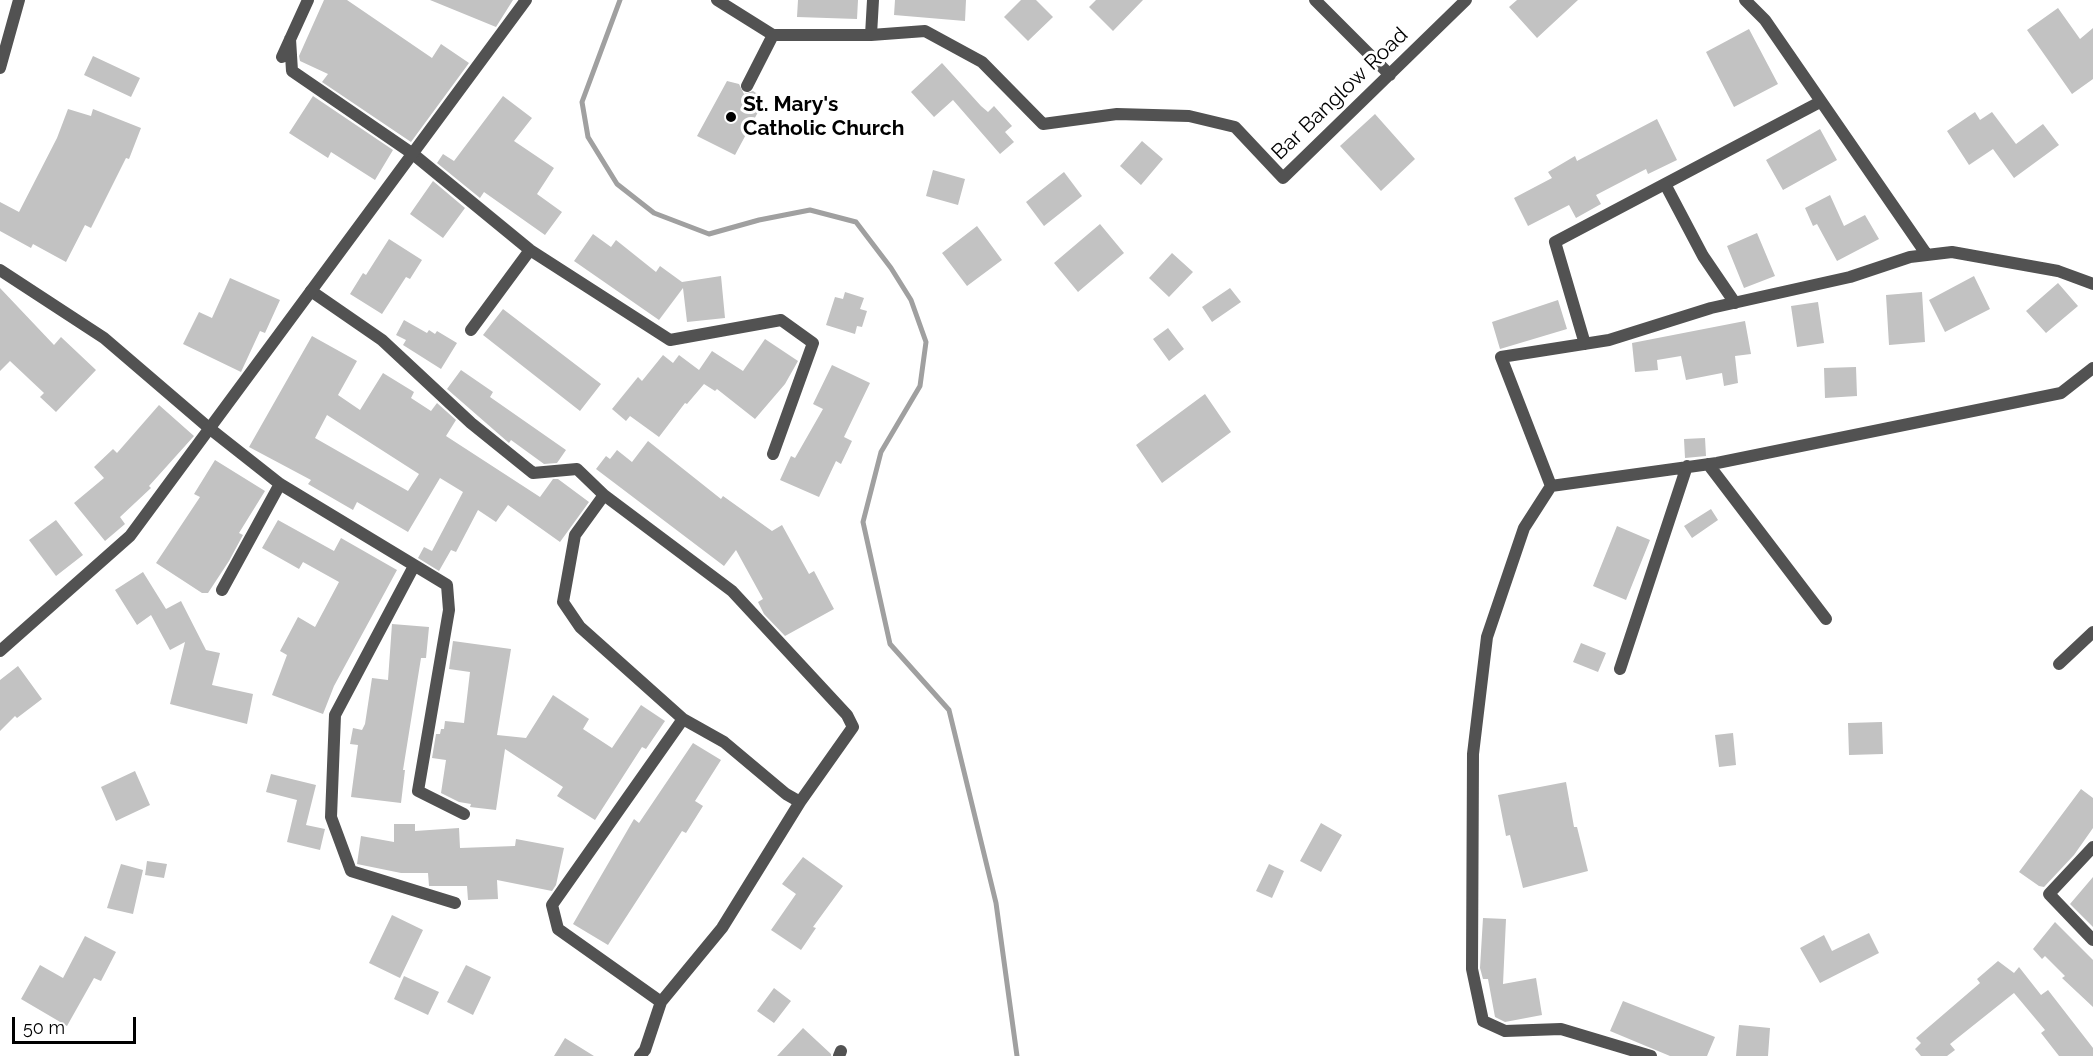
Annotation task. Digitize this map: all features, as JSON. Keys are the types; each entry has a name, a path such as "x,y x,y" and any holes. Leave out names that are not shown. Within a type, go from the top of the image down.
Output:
{"street":[{"path":"0,68 19,0"},
{"path":"282,57 308,0"},
{"path":"0,651 130,536 526,0"},
{"path":"717,0 772,35 747,86"},
{"path":"871,35 873,0"},
{"path":"1315,0 1390,75"},
{"name":"Bar Banglow Road","path":"772,35 871,35 925,31 982,62 1043,124 1117,114 1190,116 1235,127 1283,178 1466,0"},
{"path":"1745,0 1765,20 1928,255"},
{"path":"290,39 292,71 412,154 530,250 670,340 781,320 813,343 773,454"},
{"path":"1585,344 1555,242 1820,102"},
{"path":"1665,184 1703,256 1735,303"},
{"path":"471,330 530,250"},
{"path":"1551,486 1501,357 1610,340 1735,303 1850,277 1910,257 1952,252 2048,269 2093,284"},
{"path":"0,270 104,338 209,429 280,484 447,585 449,610 418,791 464,814"},
{"path":"311,291 382,340 471,423 533,473 577,469 604,495 732,591 847,715 853,728 800,802 722,928 661,1002 645,1050 640,1056"},
{"path":"1651,1056 1561,1029 1505,1031 1483,1021 1472,969 1473,754 1487,637 1524,528 1551,486 1708,464 2061,393 2093,368"},
{"path":"1708,464 1826,619"},
{"path":"1620,669 1687,466"},
{"path":"222,590 280,484"},
{"path":"604,495 574,535 563,602 580,627 683,719 724,742 786,794 800,802"},
{"path":"414,566 335,715 331,817 351,871 455,903"},
{"path":"2059,664 2093,632"},
{"path":"661,1002 558,929 552,905 683,719"},
{"path":"2093,847 2049,894 2093,940"}],"building":[{"path":"324,0 347,0 432,58 441,44 469,63 411,142 322,82 328,74 300,61 299,56"},
{"path":"430,0 513,0 496,27"},
{"path":"798,0 858,0 857,19 797,17"},
{"path":"895,0 966,0 965,21 894,15"},
{"path":"1021,0 1036,0 1053,17 1028,41 1004,17"},
{"path":"1096,0 1143,0 1113,31 1089,7"},
{"path":"1517,0 1578,0 1537,38 1509,7"},
{"path":"2058,8 2080,39 2093,28 2093,79 2072,94 2027,30"},
{"path":"1749,29 1778,84 1734,107 1706,52"},
{"path":"93,56 140,78 131,97 84,75"},
{"path":"942,63 981,106 988,112 994,106 1012,126 1005,132 1014,142 1000,154 953,100 934,117 911,92"},
{"name":"St. Mary's Catholic Church","path":"727,81 739,84 744,94 753,91 765,99 735,155 697,136"},
{"path":"313,96 393,150 375,180 331,152 328,158 289,133"},
{"path":"503,96 532,118 514,141 554,168 537,194 562,212 545,235 484,192 480,198 437,163 443,154 454,161"},
{"path":"68,109 91,116 93,109 141,128 129,159 126,158 91,228 85,225 66,262 33,244 31,248 0,231 0,202 19,212 57,138"},
{"path":"1975,112 1980,120 1992,112 2016,144 2043,124 2059,145 2014,178 1993,149 1969,165 1947,131"},
{"path":"1375,114 1415,159 1381,191 1340,146"},
{"path":"1657,119 1677,160 1648,174 1646,169 1596,195 1601,204 1576,218 1569,205 1528,226 1514,198 1552,178 1548,172 1575,156 1577,161"},
{"path":"1820,129 1837,160 1783,190 1766,160"},
{"path":"1142,141 1163,159 1141,185 1120,166"},
{"path":"933,170 965,179 958,205 926,196"},
{"path":"1064,172 1082,196 1044,226 1026,202"},
{"path":"433,181 465,208 443,238 410,214"},
{"path":"1830,195 1844,226 1865,215 1879,239 1837,261 1817,224 1813,226 1805,208"},
{"path":"1100,224 1124,253 1078,292 1054,263"},
{"path":"977,226 1002,260 967,286 942,253"},
{"path":"1757,233 1775,276 1744,288 1727,246"},
{"path":"593,234 611,247 616,240 656,272 660,266 682,282 721,276 725,318 687,322 683,288 659,320 574,261"},
{"path":"389,239 422,260 410,279 406,277 382,314 350,294 363,273 366,275"},
{"path":"1172,253 1193,272 1169,297 1149,278"},
{"path":"1974,276 1990,309 1945,332 1929,300"},
{"path":"230,278 280,300 265,333 260,331 241,372 183,344 199,312 212,318"},
{"path":"2058,283 2078,306 2046,333 2026,311"},
{"path":"0,288 54,345 61,337 96,370 56,412 40,397 44,393 10,361 0,371"},
{"path":"1230,288 1241,302 1212,322 1202,307"},
{"path":"845,292 864,298 860,309 867,311 862,327 857,326 855,334 826,325 835,297 843,299"},
{"path":"1922,292 1925,342 1889,345 1886,295"},
{"path":"1558,300 1567,329 1500,349 1492,322"},
{"path":"1818,302 1824,343 1797,347 1791,306"},
{"path":"503,309 601,384 580,411 483,335"},
{"path":"404,320 427,333 429,330 435,334 437,331 457,343 441,369 403,345 406,340 396,335"},
{"path":"1745,321 1751,354 1735,356 1738,383 1724,386 1722,373 1686,380 1681,356 1657,360 1658,370 1635,372 1632,343"},
{"path":"1168,328 1184,349 1169,361 1153,339"},
{"path":"312,336 357,361 338,395 360,410 383,373 414,392 411,398 431,411 437,403 456,420 446,436 540,497 553,479 558,479 589,502 560,542 508,505 496,522 478,510 456,552 451,550 439,571 418,558 424,547 432,551 463,492 440,478 408,532 357,502 353,510 308,484 311,480 249,447","holes":["327,415 419,474 408,491 315,438"]},
{"path":"765,339 798,361 785,384 755,419 717,389 715,391 704,384 687,404 685,403 659,437 630,416 626,421 612,409 638,377 642,381 663,355 673,363 679,355 699,370 712,351 743,371"},
{"path":"832,365 870,383 844,437 852,441 841,464 836,461 819,497 780,480 791,456 795,458 823,409 813,404"},
{"path":"1856,367 1857,396 1825,398 1824,368"},
{"path":"461,370 493,392 490,397 566,450 557,463 544,464 511,440 509,443 447,389"},
{"path":"1205,394 1231,432 1162,483 1136,445"},
{"path":"159,405 194,436 149,486 151,488 120,517 125,524 105,541 74,503 104,478 94,467 113,449 117,453"},
{"path":"1705,438 1706,456 1685,458 1684,439"},
{"path":"648,441 721,499 723,496 772,531 782,525 809,574 814,571 834,609 785,636 764,614 758,602 763,599 736,550 724,566 596,469 606,456 610,459 617,450 632,462"},
{"path":"215,460 265,491 239,533 243,535 229,561 208,593 202,593 156,563 200,497 194,494"},
{"path":"1711,509 1718,520 1692,538 1684,526"},
{"path":"56,520 83,555 56,576 29,540"},
{"path":"278,520 334,551 341,538 397,570 334,686 323,714 272,695 287,655 280,651 298,617 315,627 339,582 303,562 299,569 262,548"},
{"path":"1617,526 1650,540 1626,600 1593,586"},
{"path":"143,572 166,609 181,601 206,650 220,653 212,685 253,694 247,724 170,704 185,642 170,650 151,615 137,625 115,590"},
{"path":"392,624 429,627 426,658 421,658 403,770 405,770 401,803 351,797 358,745 350,744 353,728 362,730 365,724 372,678 388,680"},
{"path":"453,641 511,649 497,735 526,738 553,695 589,719 583,729 612,748 641,705 665,721 646,749 642,747 595,820 557,796 563,787 505,749 496,810 470,807 471,804 459,802 441,793 446,760 432,758 436,734 440,734 441,729 444,729 445,721 464,723 470,672 449,669"},
{"path":"1581,643 1606,653 1598,672 1573,662"},
{"path":"18,666 42,699 17,718 15,716 0,731 0,680"},
{"path":"1882,722 1883,754 1849,755 1848,723"},
{"path":"1733,733 1736,765 1719,767 1715,735"},
{"path":"693,743 721,760 695,801 703,806 686,833 682,831 608,945 573,924 634,819 639,823"},
{"path":"135,771 150,805 116,821 101,787"},
{"path":"271,774 316,785 306,825 325,829 320,850 287,842 297,800 266,792"},
{"path":"1566,782 1574,827 1577,827 1588,871 1523,888 1510,835 1506,836 1498,795"},
{"path":"2081,789 2093,798 2093,828 2074,855 2044,887 2039,886 2019,872"},
{"path":"1321,823 1342,835 1321,872 1300,861"},
{"path":"394,824 415,824 415,831 459,828 460,848 515,846 516,839 564,848 556,885 552,891 497,880 498,899 468,900 467,886 429,886 428,873 401,873 357,864 361,836 394,842"},
{"path":"803,857 843,886 813,927 816,928 801,950 771,930 796,894 782,884"},
{"path":"147,861 167,864 164,878 145,875"},
{"path":"121,864 143,870 133,914 107,908"},
{"path":"1269,864 1284,871 1272,898 1256,891"},
{"path":"2093,877 2093,927 2070,904"},
{"path":"392,915 423,930 400,978 369,963"},
{"path":"1483,918 1506,919 1503,984 1536,978 1542,1015 1505,1022 1495,1017 1488,979 1483,979 1480,968"},
{"path":"2055,922 2093,960 2093,1007 2062,978 2065,976 2045,956 2042,959 2033,949"},
{"path":"1869,933 1879,953 1820,983 1800,948 1824,935 1832,951"},
{"path":"85,936 116,952 101,981 94,978 67,1026 21,999 40,965 63,978"},
{"path":"1998,961 2014,973 2019,967 2041,995 2048,990 2093,1048 2093,1056 2059,1056 2041,1033 2045,1030 2014,993 1950,1044 1955,1050 1947,1056 1921,1056 1915,1049 1921,1043 1916,1038 1980,983 1977,979"},
{"path":"466,965 491,977 473,1015 447,1002"},
{"path":"404,976 439,992 428,1015 394,999"},
{"path":"774,988 791,1001 774,1023 757,1011"},
{"path":"1623,1001 1715,1037 1707,1056 1670,1056 1610,1031"},
{"path":"1739,1025 1770,1028 1768,1056 1736,1056"},
{"path":"803,1028 831,1054 831,1056 777,1056"},
{"path":"565,1038 594,1056 554,1056"}],"waterway":[{"path":"620,0 582,102 588,137 617,184 654,213 709,234 759,220 810,210 856,222 891,268 911,300 926,342 920,386 881,452 863,522 890,644 949,710 996,903 1017,1056"}],"place":[{"name":"St. Mary's Catholic Church","path":"731,117"}]}
